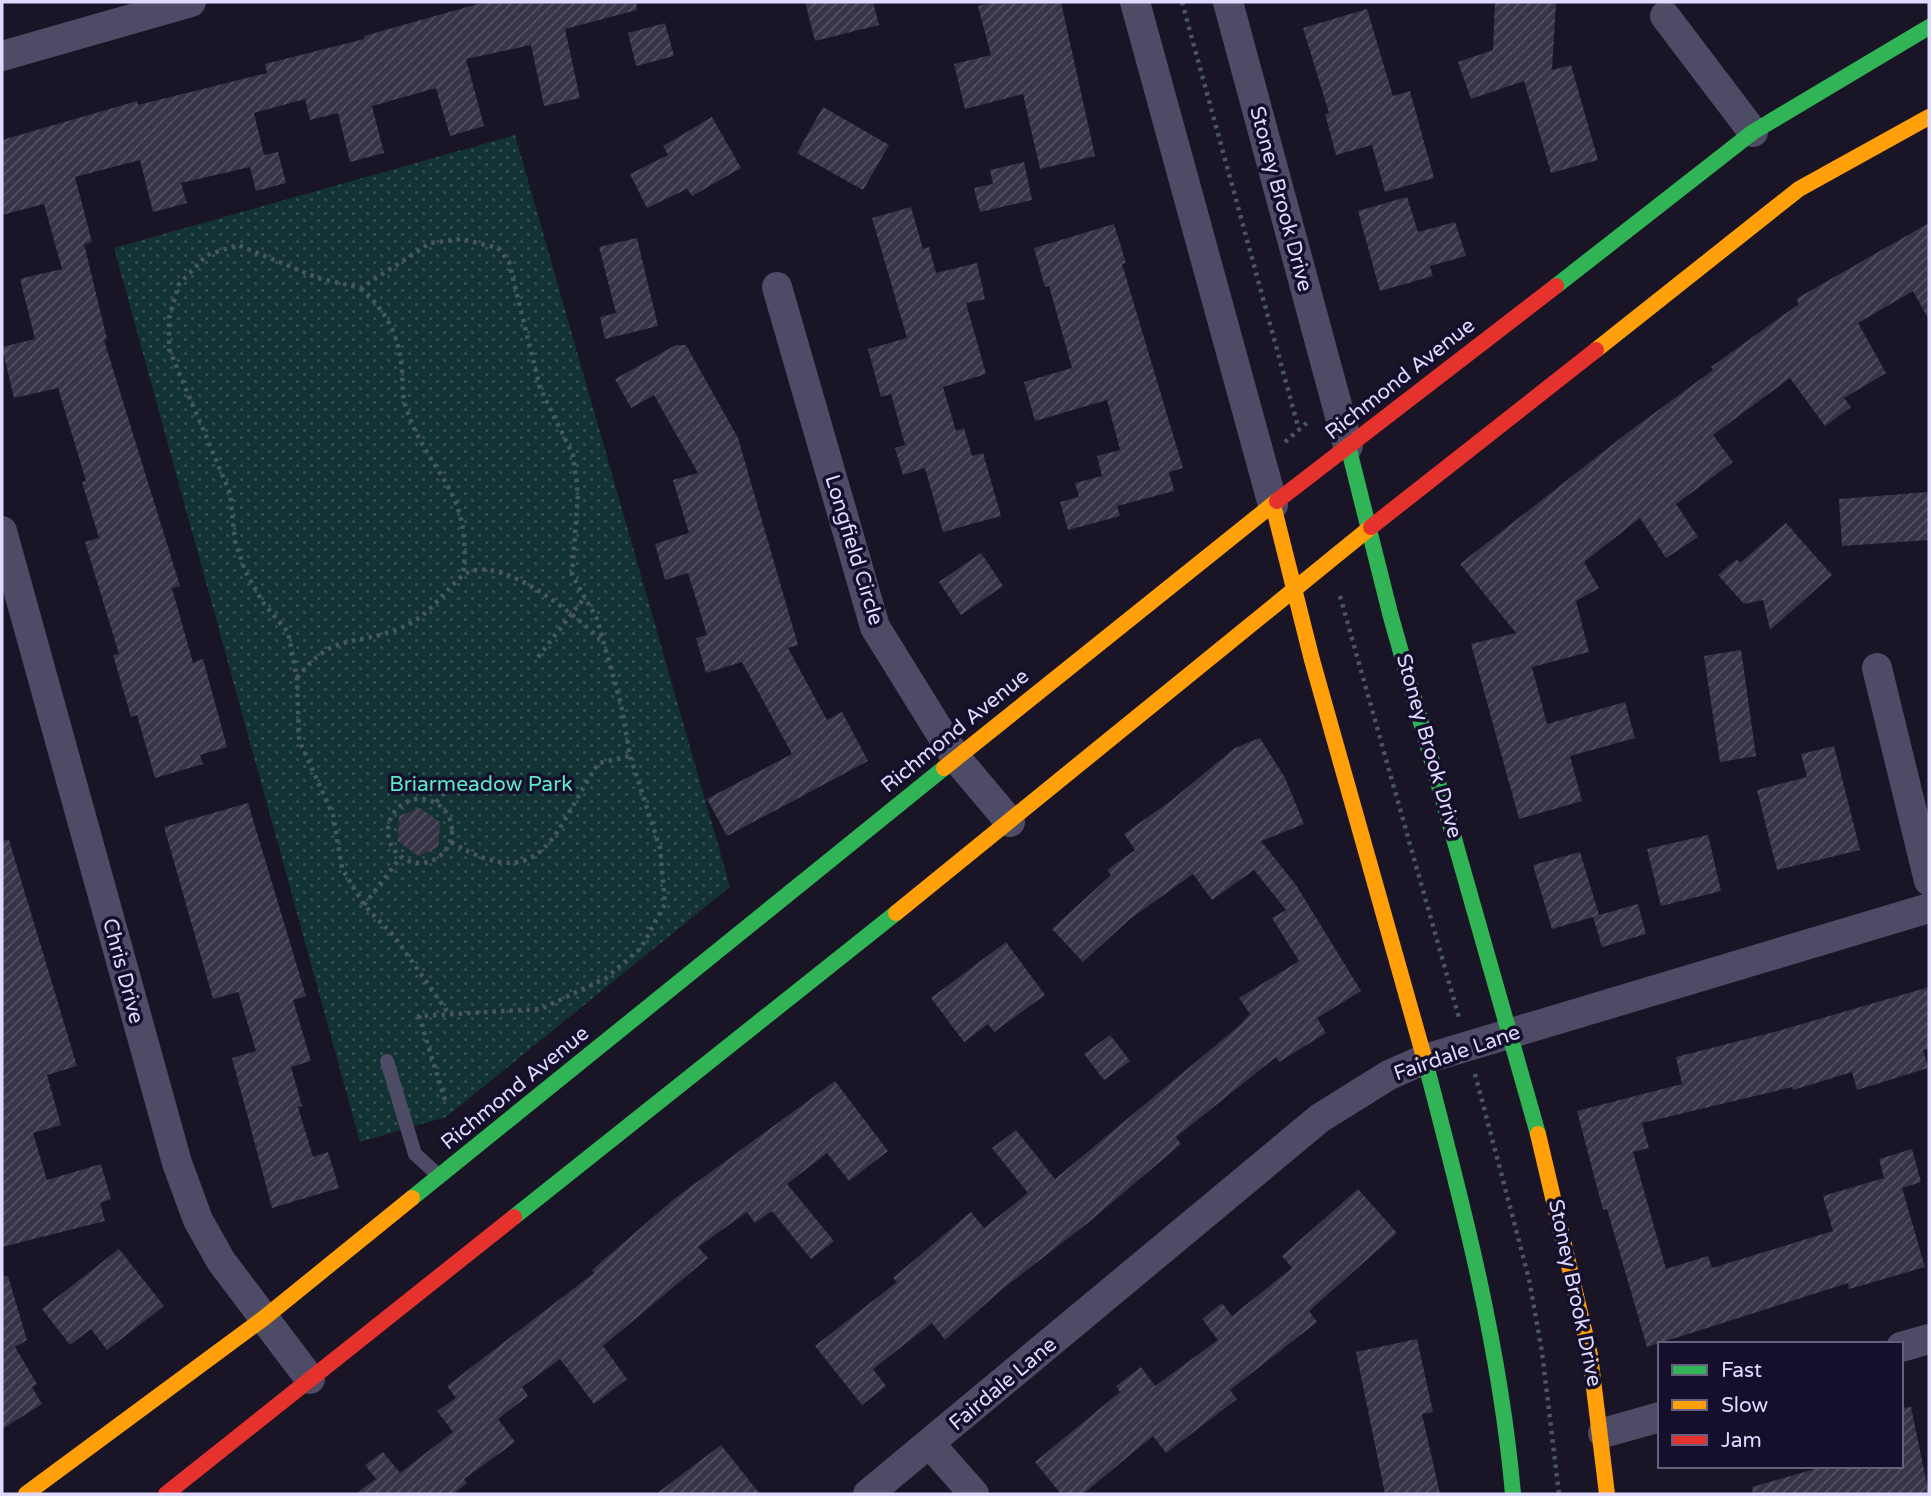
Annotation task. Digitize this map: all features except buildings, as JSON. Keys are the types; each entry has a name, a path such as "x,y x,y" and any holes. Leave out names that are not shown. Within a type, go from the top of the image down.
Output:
{"main road":[{"name":"Richmond Avenue","path":"26,1494 264,1318 1273,505 1753,132 1929,27"},
{"path":"166,1494 1799,189 1929,117"},
{"name":"Stoney Brook Drive","path":"1348,446 1367,532 1512,1033 1570,1253 1604,1433 1607,1494"},
{"path":"1273,505 1293,591 1425,1059 1480,1272 1510,1456 1513,1494"}],"street":[{"path":"2,56 191,2"},
{"path":"1135,2 1273,505"},
{"name":"Stoney Brook Drive","path":"1227,2 1348,446"},
{"path":"1665,16 1753,132"},
{"name":"Longfield Circle","path":"777,286 875,628 956,758 1010,822"},
{"name":"Chris Drive","path":"2,531 177,1163 198,1220 221,1261 310,1380"},
{"path":"1877,668 1929,881"},
{"name":"Fairdale Lane","path":"868,1494 1320,1118 1390,1075 1425,1059 1929,908"},
{"path":"1903,1346 1929,1339"},
{"path":"1604,1433 1658,1418"},
{"name":"Fairdale Lane","path":"930,1444 974,1494"}],"lane":[{"path":"387,1061 415,1154 439,1176"}],"path":[{"path":"1182,2 1299,430"},
{"path":"361,288 430,243 462,239 498,248 509,262 540,388 573,455 578,494 572,575 597,619 600,639 621,704 630,756 660,848 665,904 641,948 606,978 541,1009 419,1016 444,1100"},
{"path":"449,1014 394,936 364,905 342,868 333,815 299,740 297,678 288,632 264,604 245,571 235,541 230,494 169,349 169,318 180,284 207,255 238,245 318,278 361,288 391,321 400,346 405,405 454,493 464,526 463,576"},
{"name":"Richmond Avenue","path":"1279,447 1317,414"},
{"path":"297,678 310,661 334,644 398,629 422,618 463,576 493,570 528,585 573,612 600,639"},
{"path":"1339,594 1457,1010"},
{"path":"538,657 585,597"},
{"path":"451,842 474,856 502,864 532,858 558,835 584,785 599,763 630,756"},
{"path":"436,802 457,779"},
{"path":"425,798 436,802 451,820 451,842 436,859 426,862 415,862 401,856 388,836 393,814 401,805 412,800 425,798"},
{"path":"364,905 401,856"},
{"path":"1477,1081 1529,1279 1542,1352 1559,1494"}],"green space":[{"name":"Briarmeadow Park","path":"515,135 730,887 446,1117 360,1142 114,248"}],"traffic: fast":[{"path":"1556,286 1753,132 1929,27"},
{"path":"1348,446 1391,617 1538,1134"},
{"path":"412,1198 944,768"},
{"path":"514,1217 896,913"},
{"path":"1424,1057 1489,1328 1513,1494"}],"traffic: slow":[{"path":"1596,350 1799,189 1929,117"},
{"path":"944,768 1277,501"},
{"path":"1273,505 1312,660 1424,1057"},
{"path":"896,913 1371,527"},
{"path":"1538,1134 1590,1355 1607,1494"},
{"path":"26,1494 264,1318 412,1198"}],"traffic: jam":[{"path":"1277,501 1556,286"},
{"path":"1371,527 1596,350"},
{"path":"166,1494 514,1217"}]}
